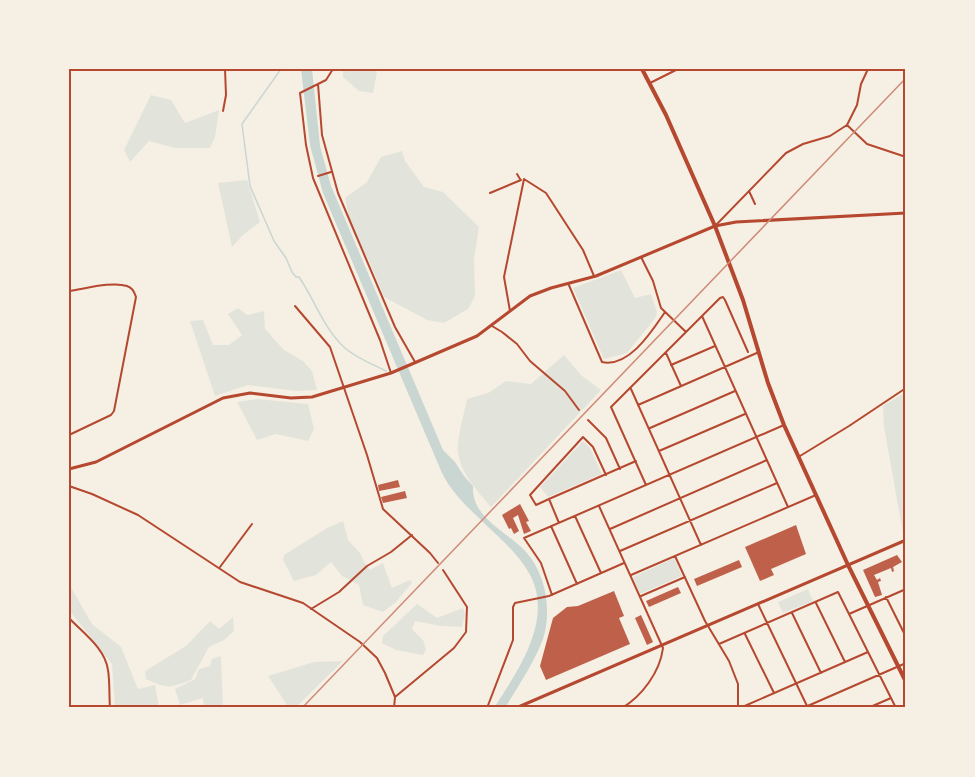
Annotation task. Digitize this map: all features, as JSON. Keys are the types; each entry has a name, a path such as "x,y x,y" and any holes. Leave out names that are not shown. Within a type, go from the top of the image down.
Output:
{"main road":[{"path":"642,69 650,82 726,253 784,425 848,565 906,682"}],"street":[{"path":"223,111 226,95 225,69"},
{"path":"333,69 329,76 314,87 300,93 313,178 380,340 391,373"},
{"path":"650,82 678,69"},
{"path":"715,226 786,153 802,144 830,136 848,126 868,69"},
{"path":"318,84 322,135 329,173 395,327 416,363"},
{"path":"848,126 864,142 906,157"},
{"path":"318,176 329,173"},
{"path":"510,311 504,276 521,199 521,181 517,174"},
{"path":"490,193 524,179 546,193 583,250 594,276"},
{"path":"749,191 755,204"},
{"path":"69,470 96,462 232,395 250,393 302,398 391,373 463,344 530,296 594,276 715,226 754,221 906,213"},
{"path":"641,257 653,281 661,308 686,332"},
{"path":"568,283 602,362 607,363 630,356 665,312"},
{"path":"69,291 114,285 128,286 136,297 114,411 111,415 69,435"},
{"path":"646,485 611,407 723,297 748,352"},
{"path":"295,306 326,341 345,387 383,509 438,563"},
{"path":"702,316 788,507"},
{"path":"491,326 517,344 530,361 565,391 579,410"},
{"path":"671,365 715,346"},
{"path":"638,405 759,352"},
{"path":"665,353 681,386"},
{"path":"631,388 701,544"},
{"path":"799,456 906,388"},
{"path":"649,429 735,391"},
{"path":"659,451 746,413"},
{"path":"588,420 606,438 620,469"},
{"path":"552,595 541,563 524,538 784,425"},
{"path":"606,475 593,447 583,437 529,493 536,505 549,499 606,475 620,469 636,461"},
{"path":"609,529 767,460"},
{"path":"620,552 777,483"},
{"path":"69,486 138,514 240,582 287,596 360,642 377,658 394,698 394,708"},
{"path":"630,575 816,495"},
{"path":"549,499 560,523"},
{"path":"598,506 661,644 662,654 646,688 622,708"},
{"path":"575,516 601,573"},
{"path":"219,567 252,524"},
{"path":"551,526 577,584"},
{"path":"311,609 339,592 367,566 391,552 412,535"},
{"path":"516,708 906,540"},
{"path":"675,556 705,621 729,661 738,684 739,708 868,652"},
{"path":"487,708 513,640 513,607 518,601 552,595 624,563"},
{"path":"394,698 454,648 466,632 467,607 443,570"},
{"path":"640,597 685,577"},
{"path":"849,614 906,589"},
{"path":"719,644 838,592 896,708"},
{"path":"886,597 906,637"},
{"path":"815,602 845,662"},
{"path":"758,604 808,707"},
{"path":"792,613 821,673"},
{"path":"69,618 92,641 106,662 110,708"},
{"path":"744,633 774,693"},
{"path":"803,708 906,663"},
{"path":"868,708 891,698"}],"shaded area":[{"path":"301,69 312,69 320,146 331,186 443,450 473,486 474,497 484,516 526,552 543,582 547,617 543,639 505,708 494,708 513,678 530,644 536,626 538,608 536,590 529,573 520,560 462,501 442,473 323,193 310,145"},
{"path":"343,69 375,69 377,72 373,93 359,91 343,77"},
{"path":"151,95 171,100 185,123 219,110 215,137 210,148 175,148 149,141 130,162 124,150"},
{"path":"402,151 405,161 424,187 443,192 479,227 474,259 475,296 468,309 444,323 427,320 384,297 351,227 345,198 367,182 381,157"},
{"path":"247,180 260,222 232,247 218,183"},
{"path":"621,270 635,298 651,294 657,312 656,317 627,353 604,359 573,288"},
{"path":"238,308 247,315 264,311 265,329 284,350 303,361 312,371 317,390 296,391 248,385 215,396 190,321 203,320 213,345 229,345 242,335 228,314"},
{"path":"564,355 581,375 601,390 491,507 468,479 458,454 459,434 467,399 488,393 506,381 531,384"},
{"path":"906,392 906,531 903,533 884,427 883,406"},
{"path":"257,399 308,404 314,429 308,441 276,434 257,440 237,402"},
{"path":"583,441 590,448 602,474 548,497 540,487"},
{"path":"343,521 348,540 360,553 370,570 383,563 392,588 410,580 412,583 396,602 383,612 363,605 359,585 342,576 331,562 316,575 294,581 283,560 284,555 327,528"},
{"path":"674,558 682,576 640,594 633,577"},
{"path":"69,584 92,624 121,647 138,689 155,685 159,708 115,708 112,664 69,610"},
{"path":"808,589 813,601 783,613 778,602"},
{"path":"417,604 437,618 463,608 465,615 462,627 415,621 412,629 423,640 426,649 423,655 396,650 382,643 383,636"},
{"path":"233,617 234,631 224,640 209,647 191,680 168,686 146,679 145,671 186,646 210,621 219,629"},
{"path":"221,656 223,708 204,708 203,698 180,705 175,689 195,679 199,669 210,666 212,659"},
{"path":"343,661 295,708 289,708 268,676 314,662"}],"building":[{"path":"398,480 400,487 379,491 378,485"},
{"path":"405,491 407,498 383,503 381,497"},
{"path":"520,504 529,521 526,522 531,531 524,534 518,515 513,518 519,531 514,534 502,515"},
{"path":"796,525 806,554 771,569 774,575 760,581 745,547"},
{"path":"897,555 902,562 893,567 894,571 892,572 891,568 874,575 877,580 880,578 881,581 878,582 882,595 875,597 863,570"},
{"path":"739,560 742,567 697,586 694,579"},
{"path":"678,587 681,593 649,607 646,601"},
{"path":"614,591 624,616 619,618 630,644 546,680 540,666 553,618 567,607 578,606"},
{"path":"641,615 653,642 647,645 635,618"}],"waterway":[{"path":"281,69 242,124 250,186 274,241 286,258 292,272 305,286 331,332 349,352 386,371"}],"railway":[{"path":"302,708 906,78"}]}
